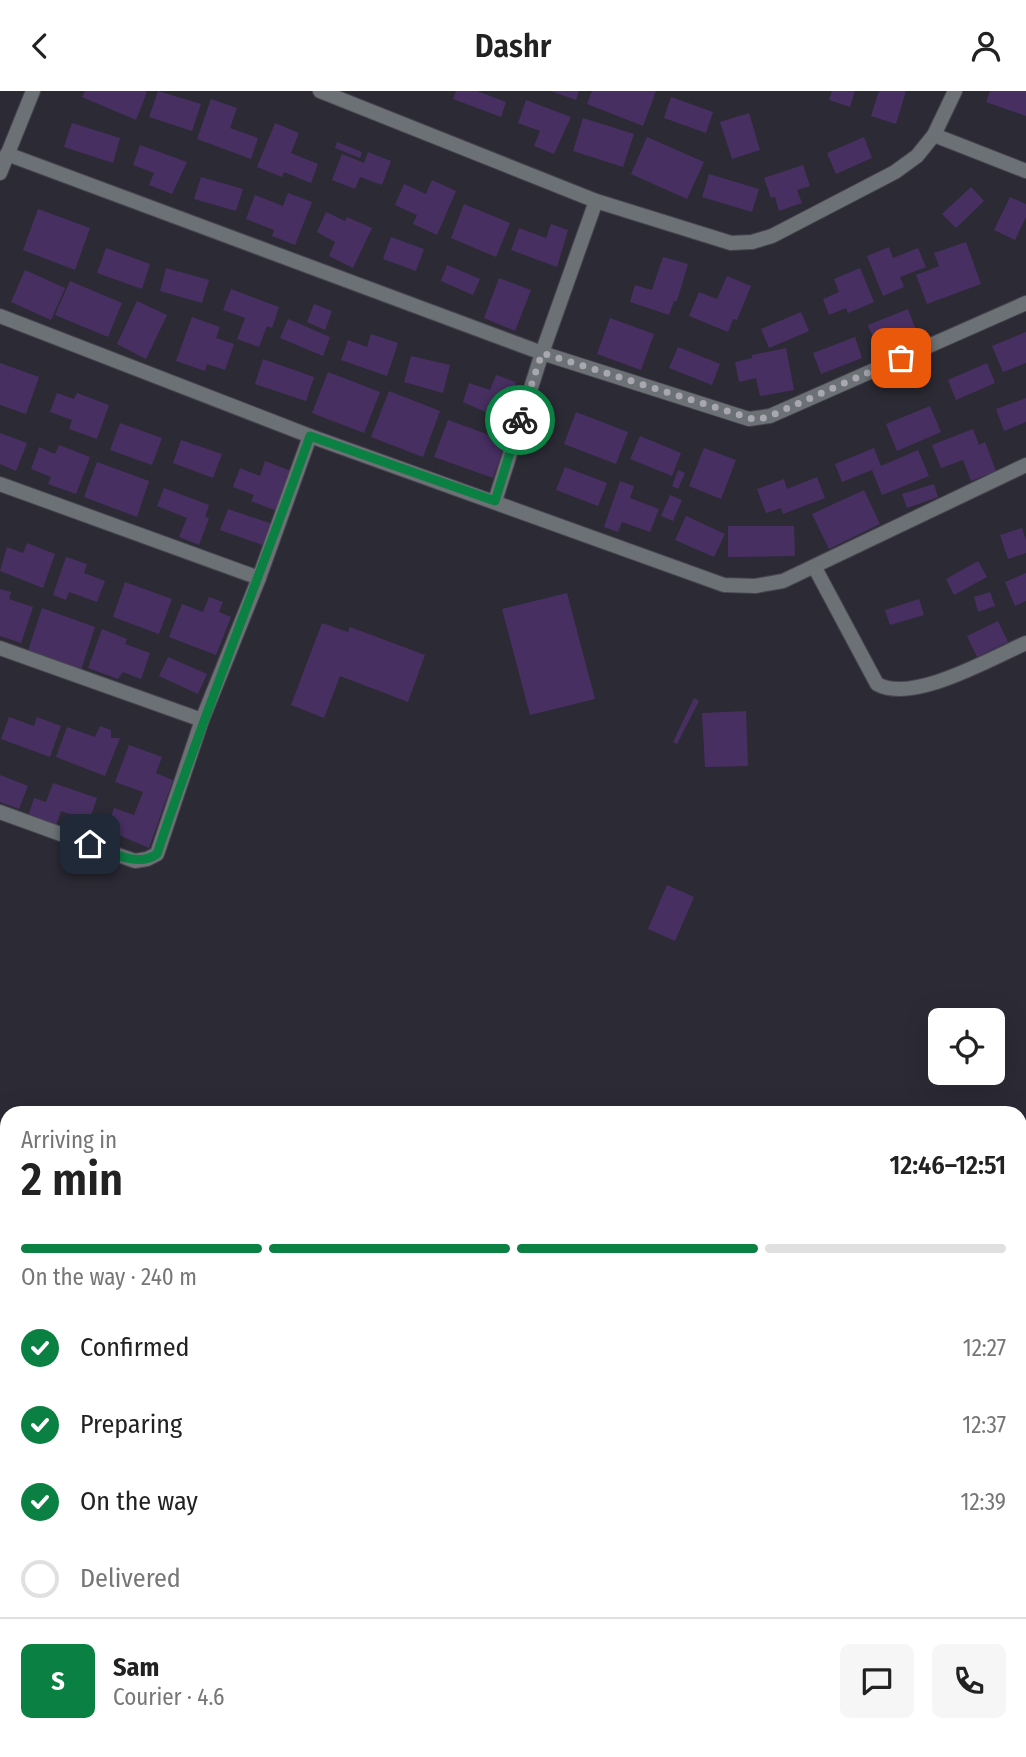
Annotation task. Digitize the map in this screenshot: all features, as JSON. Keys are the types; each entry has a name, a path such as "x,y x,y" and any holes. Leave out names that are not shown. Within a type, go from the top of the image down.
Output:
{"street":[{"path":"0,173 33,91"},
{"path":"320,91 596,201 731,243 751,242 772,236 895,172 916,156 933,135 955,91"},
{"path":"933,135 1026,171"},
{"path":"7,153 542,353 756,420 1026,303"},
{"path":"495,501 542,353 596,201"},
{"path":"0,316 310,436 724,585 769,584 814,568 1026,465"},
{"path":"0,812 135,860 157,854 202,720 260,578 310,436"},
{"path":"0,484 260,578"},
{"path":"814,568 877,684 888,690 922,686 1026,643"},
{"path":"0,648 202,720"}],"building":[{"path":"85,91 147,92 136,120 82,97"},
{"path":"158,91 201,104 192,131 149,117"},
{"path":"456,91 477,91 506,102 501,117 453,99"},
{"path":"551,91 579,91 576,100"},
{"path":"592,91 656,91 643,126 587,104"},
{"path":"832,91 855,91 850,107 829,100"},
{"path":"879,91 906,91 896,124 871,116"},
{"path":"990,91 1026,91 1026,116 986,102"},
{"path":"671,97 713,112 706,133 664,118"},
{"path":"211,99 237,108 230,128 258,138 251,159 197,139"},
{"path":"526,100 571,117 554,154 534,146 540,131 518,123"},
{"path":"749,113 760,150 732,159 720,122"},
{"path":"583,118 634,134 623,167 573,151"},
{"path":"72,123 120,138 113,163 64,147"},
{"path":"275,123 299,133 291,153 318,164 311,183 284,172 282,177 257,167"},
{"path":"647,137 704,162 687,199 631,174"},
{"path":"864,137 872,158 836,174 827,153"},
{"path":"337,142 362,152 360,158 335,148"},
{"path":"140,145 187,162 172,194 149,185 154,173 133,165"},
{"path":"368,152 391,161 382,185 360,177 355,189 332,180 342,154 364,163"},
{"path":"803,165 810,186 797,190 802,203 779,211 775,197 771,198 764,178"},
{"path":"709,174 759,189 752,212 702,197"},
{"path":"201,177 243,189 236,211 194,199"},
{"path":"432,180 456,191 437,235 413,224 417,215 395,205 404,184 426,194"},
{"path":"971,187 984,201 956,228 942,214"},
{"path":"288,193 312,202 295,245 272,236 274,230 246,219 255,195 283,206"},
{"path":"1010,197 1026,204 1026,217 1015,240 994,230"},
{"path":"464,204 510,223 496,257 451,238"},
{"path":"38,209 90,228 75,270 23,250"},
{"path":"326,212 345,221 347,217 372,228 353,268 329,256 335,242 317,232"},
{"path":"551,224 568,230 557,267 511,250 519,228 546,238"},
{"path":"391,237 424,249 416,271 383,259"},
{"path":"966,242 981,284 927,304 916,275 939,266 934,253"},
{"path":"889,247 893,258 918,248 926,267 900,277 904,287 883,296 867,256"},
{"path":"106,248 150,264 142,289 97,273"},
{"path":"663,257 688,264 677,301 674,301 669,315 630,302 635,285 652,290"},
{"path":"447,265 480,279 473,295 441,281"},
{"path":"166,268 209,280 202,303 160,291"},
{"path":"860,268 874,302 848,313 846,308 829,315 823,299 839,292 834,279"},
{"path":"25,270 65,288 51,320 11,302"},
{"path":"727,276 751,286 737,320 733,319 728,332 689,316 699,292 717,299"},
{"path":"499,278 531,290 515,331 484,318"},
{"path":"70,281 122,303 108,337 55,315"},
{"path":"231,289 279,307 272,328 267,326 259,347 237,339 245,318 223,310"},
{"path":"137,301 167,315 146,359 117,344"},
{"path":"314,304 332,311 325,330 307,322"},
{"path":"908,309 916,330 876,346 868,325"},
{"path":"801,312 809,331 769,348 761,329"},
{"path":"192,317 220,327 216,338 234,344 225,370 207,364 205,371 176,361"},
{"path":"610,318 654,334 641,370 597,354"},
{"path":"288,319 330,337 323,356 280,338"},
{"path":"1026,332 1026,363 1003,372 992,346"},
{"path":"371,334 398,343 387,376 341,360 348,340 367,347"},
{"path":"855,337 862,358 821,374 813,353"},
{"path":"678,347 720,364 712,385 669,368"},
{"path":"786,348 794,390 760,396 756,378 739,382 735,362 752,358 752,355"},
{"path":"411,356 450,365 443,393 404,382"},
{"path":"263,359 314,377 306,401 255,384"},
{"path":"0,363 39,377 26,414 0,405"},
{"path":"987,363 995,383 956,400 948,380"},
{"path":"328,372 380,392 364,433 312,413"},
{"path":"496,375 516,382 503,420 463,402 469,383 490,390"},
{"path":"389,391 440,411 423,457 371,437"},
{"path":"57,393 74,399 77,393 109,405 97,439 69,429 72,420 50,412"},
{"path":"1026,398 1026,422 1004,431 996,409"},
{"path":"930,406 941,432 897,451 886,424"},
{"path":"576,412 628,432 616,464 564,444"},
{"path":"448,420 506,441 493,478 434,457"},
{"path":"120,423 162,438 152,465 110,450"},
{"path":"973,429 979,445 985,442 996,471 971,481 963,460 941,468 932,445"},
{"path":"0,433 27,443 16,471 0,464"},
{"path":"640,436 681,453 672,476 630,459"},
{"path":"181,440 222,454 213,478 173,463"},
{"path":"59,445 90,457 76,494 48,484 51,477 31,469 39,447 55,454"},
{"path":"704,448 736,460 721,499 689,486"},
{"path":"874,448 881,466 918,450 929,476 882,495 872,470 842,482 835,464"},
{"path":"265,461 291,471 277,511 251,501 254,495 233,487 240,468 260,476"},
{"path":"97,462 149,481 137,517 84,497"},
{"path":"565,467 607,483 598,506 556,490"},
{"path":"678,470 685,473 678,489 672,486"},
{"path":"817,477 825,498 783,514 781,508 766,513 757,489 784,479 787,489"},
{"path":"620,481 634,486 630,498 659,509 650,532 622,522 618,532 604,527"},
{"path":"934,484 938,497 907,508 902,494"},
{"path":"164,488 209,505 205,517 209,518 199,545 179,537 187,518 157,506"},
{"path":"864,490 880,524 829,549 812,514"},
{"path":"670,495 682,500 673,521 661,516"},
{"path":"228,509 272,524 265,546 220,530"},
{"path":"686,516 725,534 714,557 675,540"},
{"path":"728,526 794,526 795,556 728,557"},
{"path":"1022,528 1026,553 1008,559 1000,535"},
{"path":"27,543 55,554 43,588 0,571 7,547 23,553"},
{"path":"66,557 87,564 84,573 105,581 97,602 69,592 66,600 53,595"},
{"path":"978,561 987,577 954,595 946,579"},
{"path":"1026,573 1026,601 1015,606 1005,582"},
{"path":"125,582 172,599 159,634 113,617"},
{"path":"0,589 11,592 9,599 33,607 21,643 0,636"},
{"path":"990,592 995,606 978,612 974,597"},
{"path":"567,593 595,699 530,715 502,609"},
{"path":"209,597 223,602 219,612 231,617 216,655 169,637 182,604 203,612"},
{"path":"919,599 924,615 890,625 885,610"},
{"path":"42,608 95,627 81,670 28,651"},
{"path":"998,621 1008,642 977,657 967,636"},
{"path":"322,623 348,632 350,627 425,655 408,702 340,676 324,718 291,705"},
{"path":"102,629 127,639 125,644 150,653 141,679 123,672 118,679 88,668"},
{"path":"168,657 207,674 198,694 159,676"},
{"path":"694,698 699,701 677,744 673,742"},
{"path":"746,711 748,766 705,767 702,713"},
{"path":"9,717 34,726 37,717 61,726 50,757 1,739"},
{"path":"100,726 111,730 111,738 120,738 105,776 56,757 67,727 95,737"},
{"path":"129,745 162,757 156,773 173,780 149,848 107,830 114,808 134,815 143,792 115,782"},
{"path":"0,775 28,786 19,809 0,802"},
{"path":"53,783 97,798 89,821 61,811 55,829 27,820 34,798 46,802"},
{"path":"667,885 694,897 675,941 648,929"}],"way so far":[{"path":"520,420 542,353 756,420 901,358"}],"route":[{"path":"90,844 135,860 147,859 157,854 202,720 260,578 310,436 495,501 520,420"}]}
